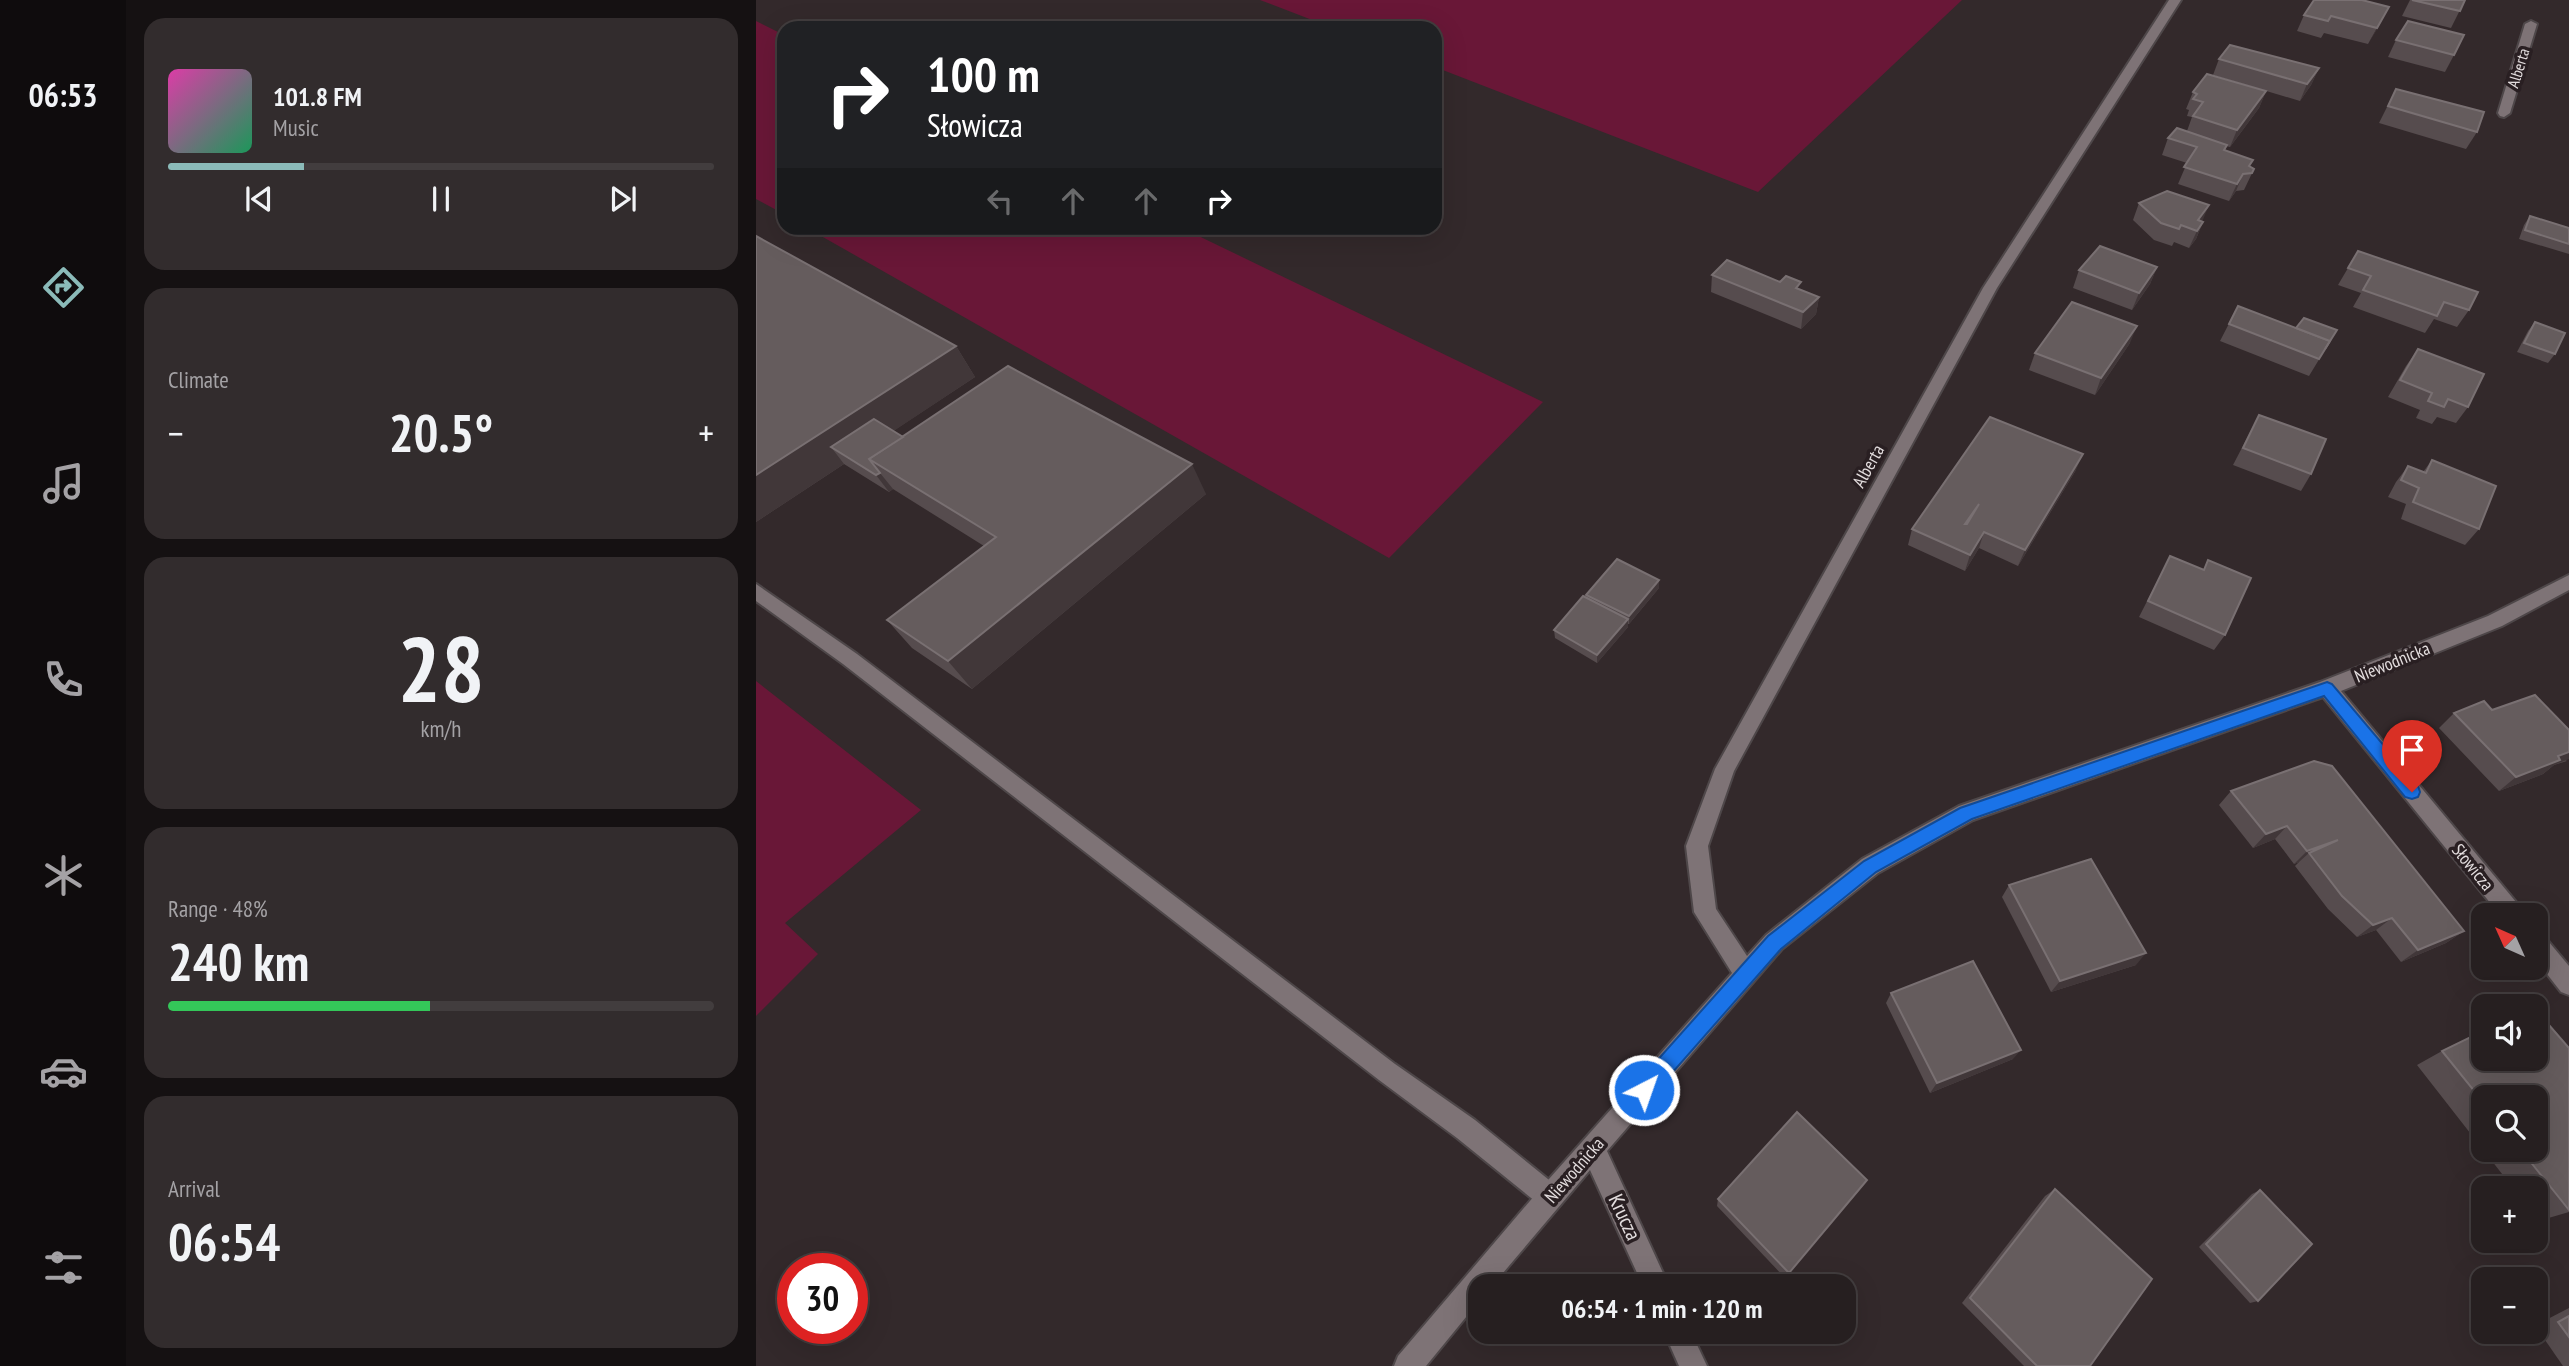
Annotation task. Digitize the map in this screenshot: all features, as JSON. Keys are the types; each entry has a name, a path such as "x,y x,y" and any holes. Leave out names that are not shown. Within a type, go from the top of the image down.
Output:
{"street":[{"name":"Alberta","path":"1746,974 1705,912 1697,846 1725,769 1990,288 2175,0"},
{"name":"Alberta","path":"2504,113 2531,24"},
{"name":"Niewodnicka","path":"1408,1366 1550,1197 1774,943 1870,866 1966,813 2327,688 2495,621 2569,582"},
{"path":"756,591 850,659 1387,1072 1466,1129 1550,1197"},
{"name":"Słowicza","path":"2327,688 2503,903"},
{"path":"2548,958 2569,984"},
{"name":"Krucza","path":"1593,1148 1651,1274"},
{"path":"1683,1344 1693,1366"}],"shaded area":[{"path":"1260,0 1962,0 1758,192 1442,70 1442,21 1315,21"},
{"path":"756,21 777,32 777,210 756,199"},
{"path":"819,235 1197,235 1543,402 1389,558"},
{"path":"756,681 921,810 785,923 818,954 756,1016"}],"building":[{"path":"2314,0 2362,0 2389,7 2377,28 2331,16 2328,21 2304,15"},
{"path":"2412,0 2465,0 2460,11"},
{"path":"2408,21 2464,35 2454,55 2396,40"},
{"path":"2230,45 2319,68 2307,84 2219,59"},
{"path":"2207,74 2266,91 2237,130 2193,116 2203,102 2193,99 2197,94 2193,92"},
{"path":"2396,89 2484,112 2477,132 2388,106"},
{"path":"2177,128 2227,145 2224,150 2253,160 2249,166 2254,169 2252,173 2243,174 2237,184 2184,167 2197,147 2168,138"},
{"path":"2167,191 2209,205 2198,220 2203,222 2197,231 2181,225 2179,229 2161,223 2139,203"},
{"path":"2530,216 2569,228 2569,244 2525,230"},
{"path":"756,236 956,346 756,475"},
{"path":"2100,246 2157,267 2139,293 2079,270"},
{"path":"2358,251 2478,292 2469,310 2444,302 2437,316 2363,290 2371,276 2348,268"},
{"path":"1727,260 1780,282 1786,276 1801,282 1796,288 1819,297 1803,312 1712,275"},
{"path":"2072,302 2137,326 2101,378 2035,353"},
{"path":"2238,306 2330,341 2319,359 2229,324"},
{"path":"2304,318 2337,330 2325,349 2330,341 2296,328"},
{"path":"2535,322 2565,333 2555,354 2524,343"},
{"path":"2418,349 2484,374 2468,407 2448,399 2444,407 2428,401 2432,393 2400,380"},
{"path":"1008,366 1192,464 948,661 887,620 996,537 869,459"},
{"path":"2259,415 2326,439 2311,474 2243,448"},
{"path":"1990,417 2083,454 2025,550 1984,532 1970,555 1912,529"},
{"path":"874,419 903,437 869,459 880,473 876,475 831,447"},
{"path":"2432,460 2496,486 2479,529 2413,502 2419,488 2401,480 2408,466 2426,473"},
{"path":"2170,556 2204,570 2208,560 2251,578 2225,635 2148,601"},
{"path":"1617,559 1659,580 1629,616 1586,595"},
{"path":"1583,596 1628,619 1597,655 1554,630"},
{"path":"2535,695 2569,730 2569,752 2558,756 2560,760 2516,777 2454,713 2484,701 2492,710"},
{"path":"2314,761 2332,766 2464,931 2418,950 2392,918 2373,925 2342,896 2309,853 2338,840 2307,851 2287,826 2266,834 2231,791"},
{"path":"2091,859 2146,953 2060,981 2009,885"},
{"path":"1973,961 2021,1050 1937,1083 1891,993"},
{"path":"2548,1024 2569,1048 2569,1210 2548,1184 2548,1176 2542,1176 2531,1162 2548,1162 2548,1085 2471,1087 2442,1051 2471,1037 2471,1071 2548,1071"},
{"path":"1797,1112 1867,1180 1789,1273 1718,1199"},
{"path":"2055,1189 2152,1279 2090,1366 2037,1366 1970,1298"},
{"path":"2260,1190 2312,1244 2258,1301 2206,1244"},
{"path":"2569,1316 2569,1337 2558,1322"}],"route":[{"path":"1644,1090 1774,943 1870,866 1966,813 2327,688 2412,792"}]}
